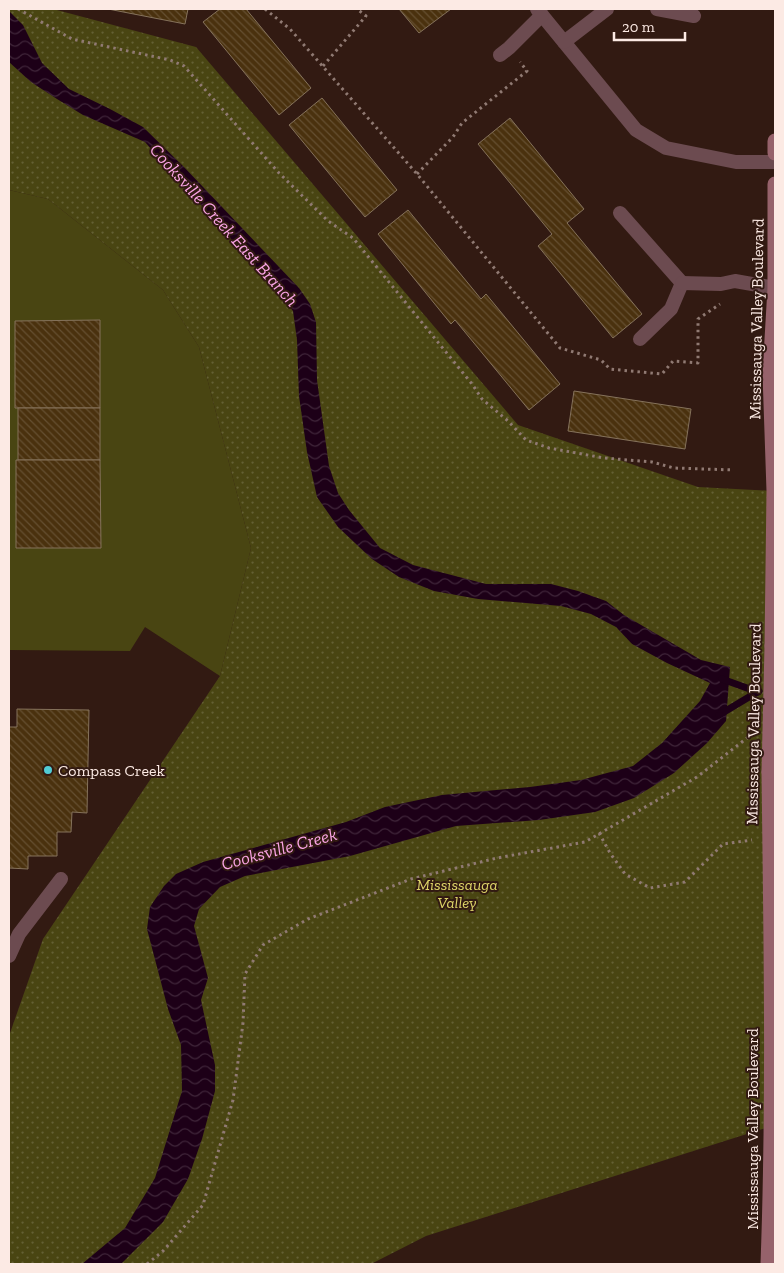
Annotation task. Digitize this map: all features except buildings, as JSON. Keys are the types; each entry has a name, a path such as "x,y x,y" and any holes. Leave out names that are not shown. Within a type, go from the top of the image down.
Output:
{"street":[{"path":"775,142 775,154"},
{"name":"Mississauga Valley Boulevard","path":"768,1264 773,1172 769,772 774,491 770,374 775,288 775,184"}],"lane":[{"path":"564,42 606,9"},
{"path":"658,9 694,16"},
{"path":"500,55 509,48 539,12 636,130 666,148 736,162 775,162"},
{"path":"620,212 682,283 722,284 735,281 775,288"},
{"path":"640,340 671,309 682,283"},
{"path":"9,956 19,934 61,880"}],"path":[{"path":"18,9 72,39 170,60 184,66 279,173 328,222 353,238 482,398 526,440 549,448 604,458 643,460 674,468 734,470"},
{"path":"265,9 290,29 417,174 560,348 600,360 610,369 662,374 673,361 698,363 698,319 728,298"},
{"path":"322,66 366,16 357,9"},
{"path":"417,174 453,137 462,123 523,74"},
{"path":"147,1264 163,1251 202,1205 233,1100 243,1023 245,974 263,945 308,919 411,879 497,858 585,842 697,777 747,738 756,736"},
{"path":"599,833 625,874 650,888 685,882 723,844 770,838"}],"green space":[{"name":"Mississauga Valley","path":"9,9 53,9 196,47 518,425 698,487 774,491 775,1125 426,1236 371,1264 9,1264 9,1036 43,939 220,676 251,548 199,347 163,290 48,199 9,190"},
{"path":"9,190 48,199 163,290 199,347 251,548 220,676 145,627 130,651 9,650"}],"water":[{"path":"9,11 23,25 42,63 69,89 143,127 184,167 299,288 310,304 316,322 317,380 329,466 338,493 349,510 380,548 413,565 486,584 551,584 578,591 606,601 624,615 701,660 730,667 726,721 707,743 674,773 634,798 595,812 539,820 456,826 350,856 245,876 220,887 199,909 194,926 208,978 201,1000 215,1065 215,1091 202,1139 188,1179 163,1222 121,1264 82,1264 125,1228 155,1178 182,1091 181,1045 168,1009 147,929 150,907 164,886 176,874 203,862 346,822 385,807 442,795 581,780 633,766 662,743 700,701 710,683 632,644 616,627 591,614 561,606 478,599 434,591 399,577 372,559 338,527 317,497 307,452 299,396 297,340 293,311 145,142 83,115 31,82 9,62"}],"waterway":[{"name":"Cooksville Creek East Branch","path":"722,679 758,692"},
{"name":"Cooksville Creek","path":"719,715 759,691"}],"place":[{"name":"Compass Creek","path":"48,770"}]}
